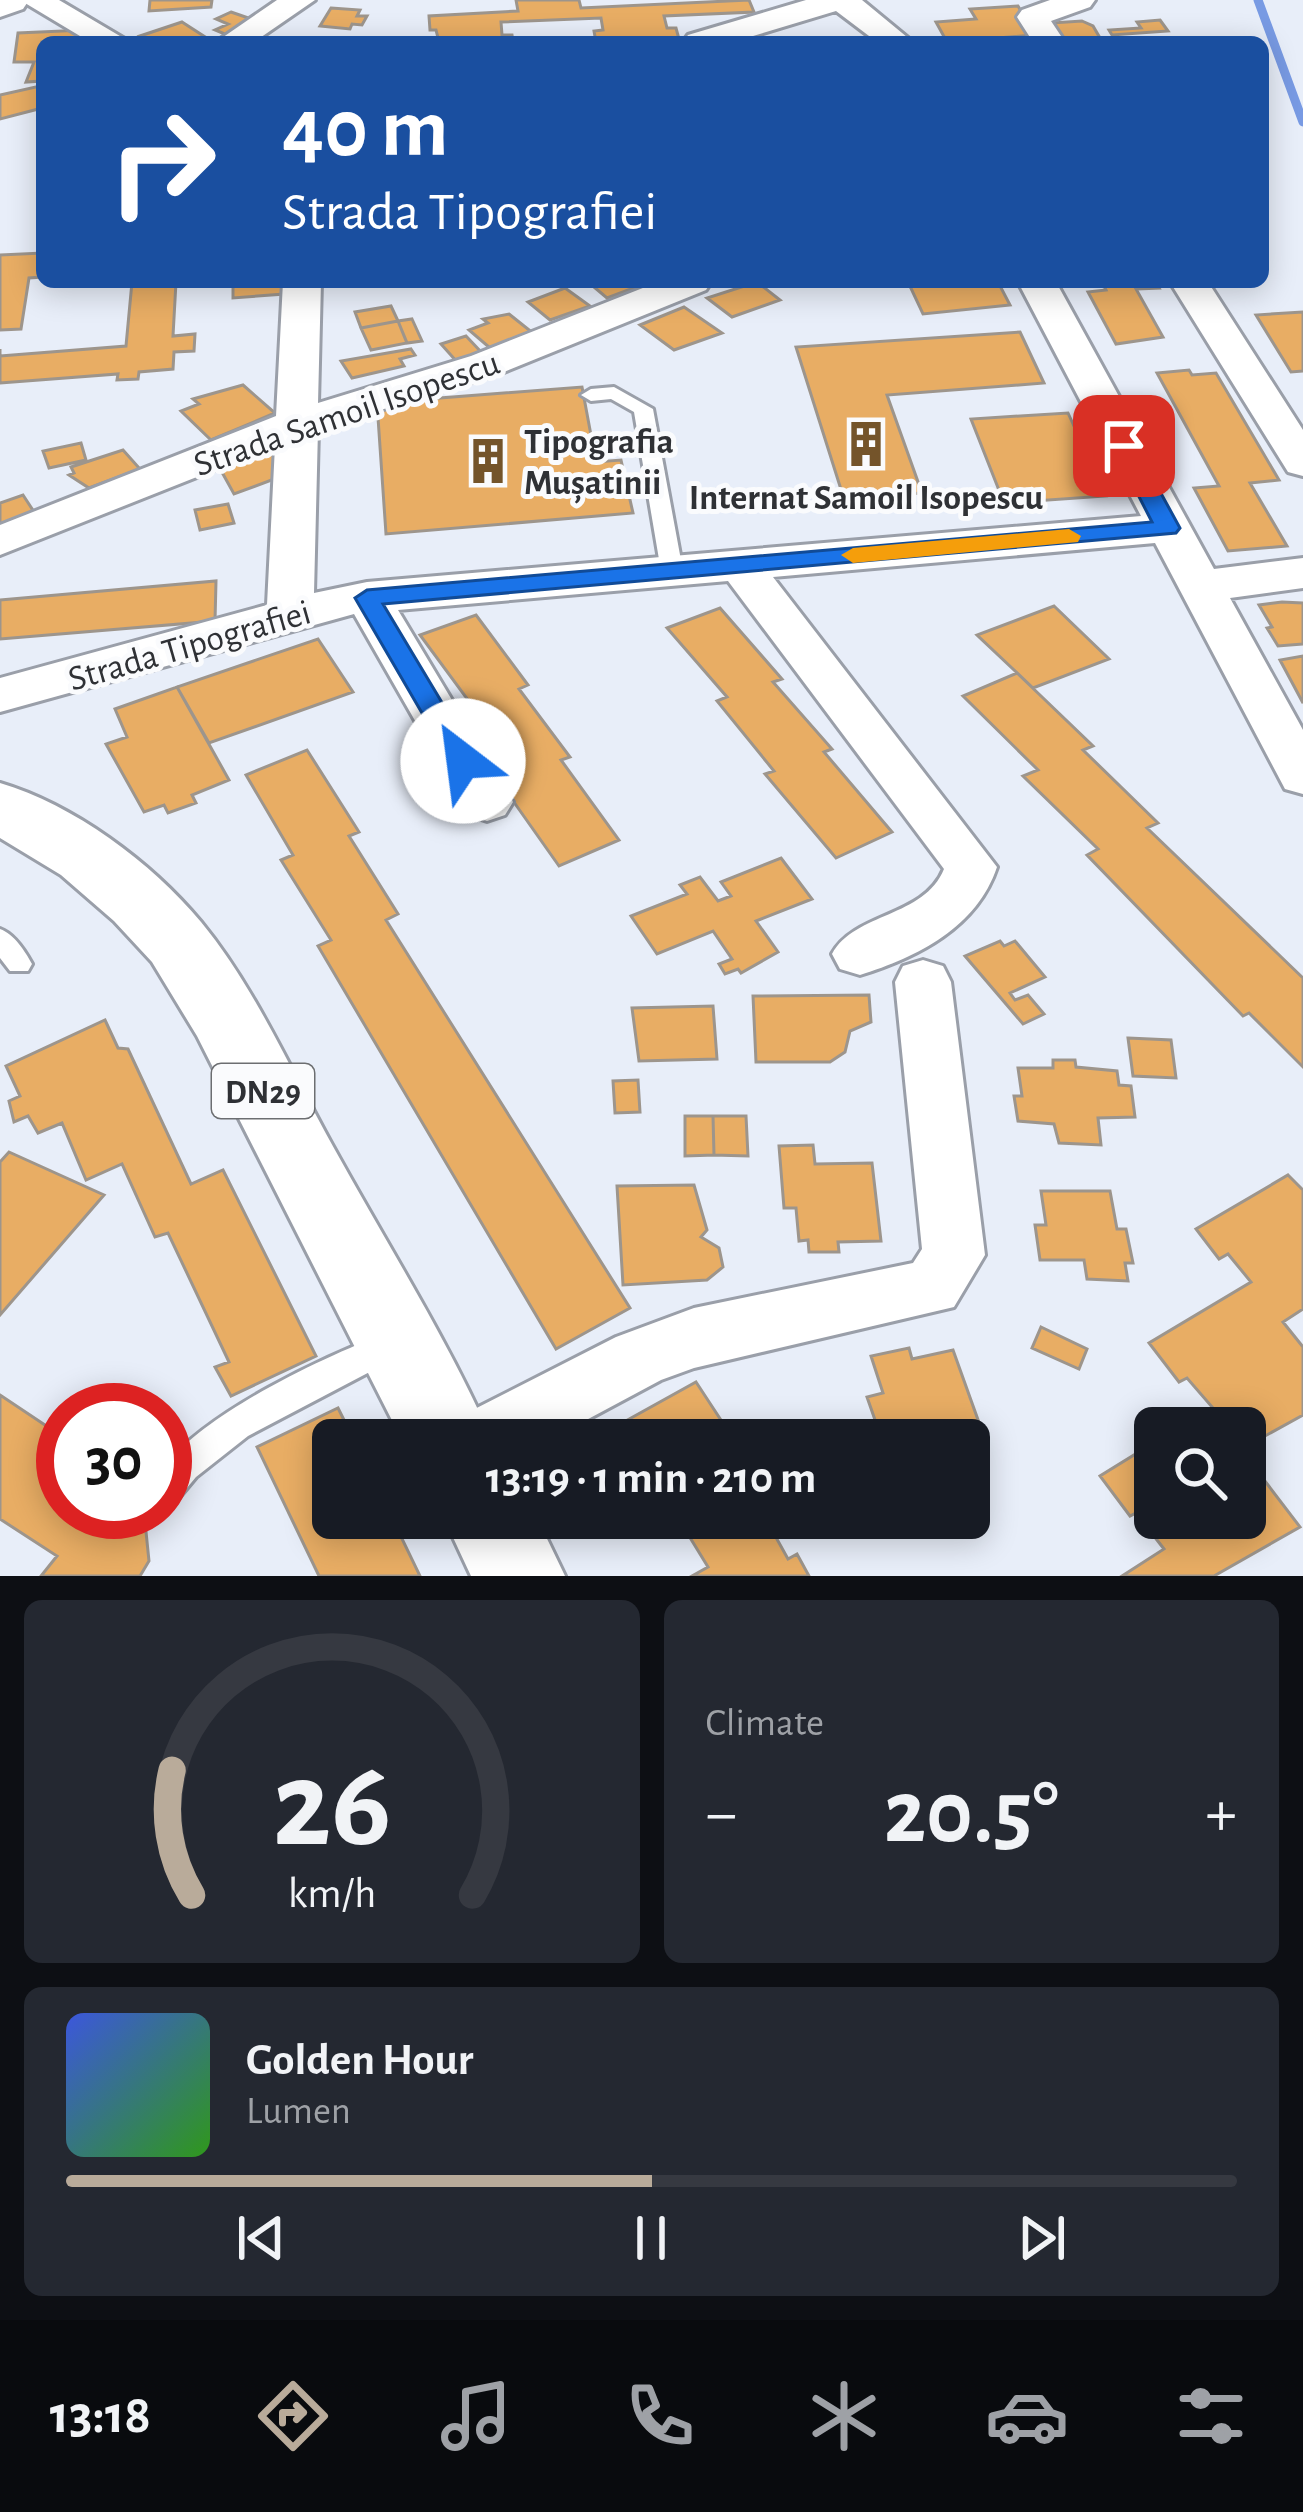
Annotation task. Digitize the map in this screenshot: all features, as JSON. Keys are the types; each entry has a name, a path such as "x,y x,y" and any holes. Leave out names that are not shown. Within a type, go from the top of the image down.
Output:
{"main road":[{"path":"0,5 9,0"},
{"name":"DN29","path":"0,807 85,857 139,902 177,943 224,1018 437,1419"},
{"path":"500,1539 519,1576"}],"street":[{"path":"36,0 103,36"},
{"path":"241,36 298,0"},
{"path":"719,36 841,0 889,36"},
{"path":"1045,36 1034,17 1079,0"},
{"path":"290,612 302,288"},
{"name":"Strada Samoil Isopescu","path":"0,541 298,422 485,365 677,288"},
{"path":"1040,288 1303,776"},
{"path":"1193,288 1303,463"},
{"name":"Strada Tipografiei","path":"0,695 64,682 290,612 367,598 1168,528"},
{"path":"740,565 971,867 967,890 947,908 860,954"},
{"path":"1199,586 1303,573"},
{"path":"367,598 487,802"},
{"path":"524,1419 639,1358 694,1338 932,1287 954,1255 923,982"}],"lane":[{"path":"591,395 614,393 643,409 672,571"},
{"path":"0,939 19,964"},
{"path":"192,1460 229,1432 396,1342"}],"building":[{"path":"150,0 212,0 211,7 149,11"},
{"path":"516,0 579,0 581,8 749,0 754,12 664,16 667,28 676,28 678,36 595,36 594,31 603,30 601,18 501,22 502,35 512,36 438,36 436,30 430,30 429,16 518,11"},
{"path":"1018,6 1035,35 944,36 936,22 976,19 970,9"},
{"path":"331,8 360,10 357,16 367,16 362,25 352,24 350,29 320,26"},
{"path":"231,12 260,22 230,36 215,30 228,24 216,19"},
{"path":"1160,20 1168,31 1112,35 1109,30 1141,28 1137,22"},
{"path":"1082,21 1099,36 1059,36 1051,23"},
{"path":"182,22 204,36 140,36"},
{"path":"84,30 82,36 36,36 36,81 26,82 34,62 14,62 18,33"},
{"path":"36,87 36,110 0,119 0,95"},
{"path":"36,253 36,277 29,278 21,329 0,330 0,255"},
{"path":"131,288 176,288 173,336 195,334 194,351 174,352 173,369 139,372 138,379 117,380 118,374 0,383 0,356 126,346"},
{"path":"233,288 284,288 284,294 233,298"},
{"path":"565,288 590,306 550,320 528,302"},
{"path":"595,288 634,288 607,298"},
{"path":"738,288 765,288 780,300 732,317 707,298"},
{"path":"911,288 1001,288 1010,305 923,314"},
{"path":"1159,288 1136,289 1163,337 1116,344 1088,292 1106,290"},
{"path":"391,306 398,321 361,328 355,312"},
{"path":"684,307 722,333 674,350 640,325"},
{"path":"1303,312 1303,371 1291,372 1256,315"},
{"path":"509,314 538,337 497,354 469,330 488,323 483,319"},
{"path":"412,319 422,341 407,343 398,321"},
{"path":"398,321 407,343 371,350 361,328"},
{"name":"Internat Samoil Isopescu","path":"1020,332 1044,383 887,395 922,493 844,499 796,347"},
{"path":"466,336 484,355 458,363 441,344"},
{"path":"411,349 415,355 400,359 404,366 352,378 341,361"},
{"path":"1189,370 1192,375 1216,373 1279,480 1250,483 1287,546 1228,551 1194,488 1219,486 1157,373"},
{"path":"243,385 275,413 211,440 181,411 199,404 193,399"},
{"name":"Tipografia Mușatinii","path":"582,387 596,462 621,460 633,513 386,534 377,403"},
{"path":"1068,413 1106,496 1004,503 971,419"},
{"path":"81,443 86,460 49,468 43,451"},
{"path":"275,449 277,478 234,494 218,465"},
{"path":"123,450 140,469 89,488 69,475 74,473 71,467"},
{"path":"23,495 40,521 0,535 0,503"},
{"path":"228,504 234,523 200,530 195,510"},
{"path":"216,581 215,621 0,639 0,600"},
{"path":"1303,603 1303,644 1278,646 1267,628 1272,627 1259,605"},
{"path":"1054,606 1109,659 1033,688 977,635"},
{"path":"720,608 782,679 773,682 832,749 824,752 892,832 836,858 765,774 774,771 717,701 727,697 667,628"},
{"path":"476,615 528,685 519,689 570,757 561,760 619,840 559,866 499,781 509,778 461,708 471,704 420,635"},
{"path":"318,639 353,692 209,743 177,687"},
{"path":"1303,656 1303,703 1280,660"},
{"path":"1017,673 1093,746 1083,750 1158,823 1147,828 1303,978 1303,1067 1249,1013 1243,1016 1087,855 1098,849 1023,776 1038,770 963,696"},
{"path":"177,687 229,780 192,795 196,803 168,813 164,805 144,812 106,744 127,737 115,709"},
{"path":"307,750 359,832 349,836 398,914 386,920 630,1308 556,1349 318,946 331,940 281,860 293,855 246,775"},
{"path":"781,858 812,899 756,921 778,952 741,973 738,969 725,974 719,964 732,959 713,931 657,954 631,916 687,894 680,885 700,877 718,901 731,896 721,882"},
{"path":"1000,941 1004,946 1015,941 1045,977 1010,993 1015,1000 1028,995 1044,1014 1023,1024 965,956"},
{"path":"869,995 871,1022 850,1031 845,1052 830,1062 756,1062 753,996"},
{"path":"713,1006 717,1059 639,1061 632,1008"},
{"path":"105,1020 118,1048 128,1049 191,1184 223,1170 316,1356 231,1396 215,1367 229,1362 168,1233 155,1237 122,1164 86,1180 62,1123 38,1133 28,1116 14,1122 9,1101 20,1096 6,1066"},
{"path":"1128,1038 1171,1040 1176,1078 1133,1076"},
{"path":"1053,1060 1075,1060 1076,1067 1117,1071 1119,1085 1131,1086 1135,1117 1098,1118 1101,1145 1059,1143 1054,1124 1018,1121 1014,1096 1022,1096 1018,1068 1053,1068"},
{"path":"638,1080 640,1112 615,1113 613,1081"},
{"path":"685,1116 713,1116 714,1155 685,1156"},
{"path":"713,1116 746,1116 748,1156 714,1155"},
{"path":"813,1145 815,1164 872,1163 881,1241 838,1242 839,1252 809,1252 808,1240 799,1241 796,1208 784,1208 779,1146"},
{"path":"9,1152 104,1195 0,1315 0,1162"},
{"path":"1288,1175 1303,1190 1303,1309 1283,1322 1303,1347 1303,1415 1266,1435 1266,1407 1212,1407 1187,1378 1179,1382 1149,1343 1251,1282 1228,1254 1219,1259 1196,1229"},
{"path":"694,1185 707,1230 701,1237 719,1248 723,1267 707,1280 623,1285 617,1186"},
{"path":"1041,1191 1110,1191 1117,1229 1126,1229 1133,1263 1125,1263 1128,1281 1087,1279 1084,1260 1040,1260 1035,1225 1046,1225"},
{"path":"1041,1327 1087,1349 1079,1369 1032,1348"},
{"path":"909,1348 912,1359 953,1350 978,1419 875,1419 867,1397 883,1393 871,1356"},
{"path":"696,1382 720,1419 629,1419"},
{"path":"0,1395 36,1419 36,1539 147,1539 149,1561 140,1576 41,1576 57,1556 0,1519"},
{"path":"338,1408 344,1419 315,1419"},
{"path":"312,1421 312,1539 402,1539 420,1576 319,1576 257,1447"},
{"path":"1134,1455 1134,1514 1130,1516 1100,1476"},
{"path":"1266,1482 1300,1527 1214,1576 1122,1576 1164,1549 1156,1539 1266,1539"},
{"path":"691,1539 777,1539 788,1559 797,1554 809,1576 692,1576 708,1567"}],"waterway":[{"path":"1258,0 1303,122"}],"slow traffic":[{"path":"853,555 1069,536"}],"place":[{"name":"Internat Samoil Isopescu","path":"866,444"},
{"name":"Tipografia Mușatinii","path":"488,461"}],"route":[{"path":"463,761 367,598 1168,528 1124,446"}]}
